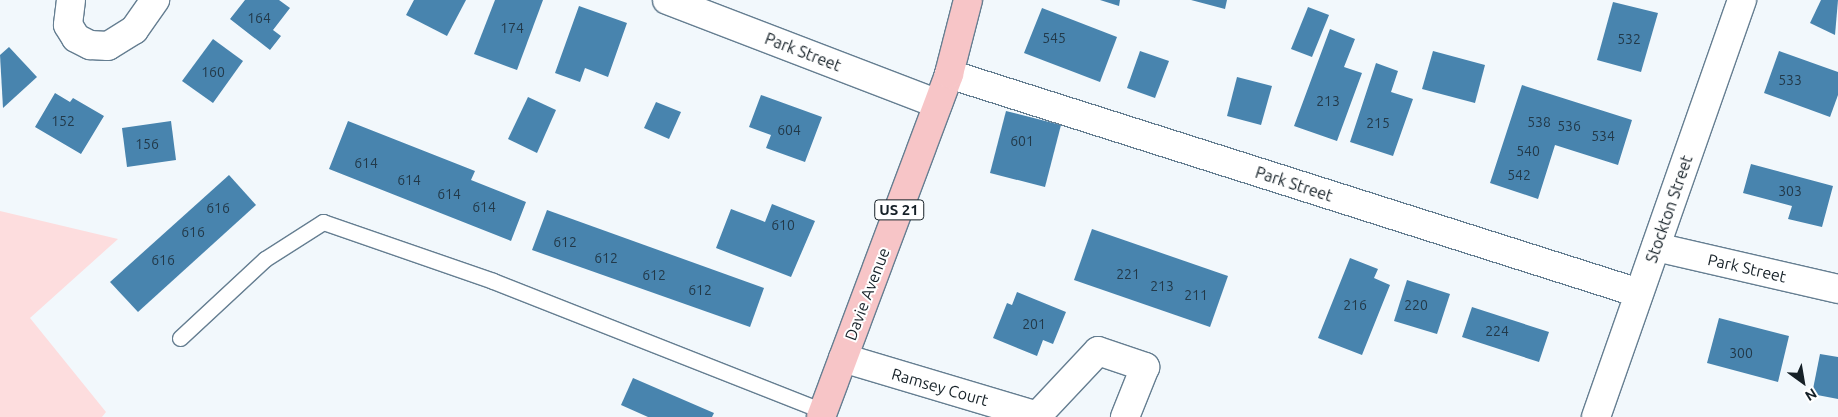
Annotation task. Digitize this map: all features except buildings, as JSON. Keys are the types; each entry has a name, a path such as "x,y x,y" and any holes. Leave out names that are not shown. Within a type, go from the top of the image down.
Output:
{"main road":[{"name":"Davie Avenue","path":"822,414 949,74 968,0"}],"street":[{"path":"71,0 68,25 76,38 90,45 108,46 134,30 155,0"},
{"name":"Park Street","path":"667,0 938,104"},
{"name":"Stockton Street","path":"1596,417 1742,0"},
{"name":"Park Street","path":"949,74 1639,293"},
{"name":"Park Street","path":"1656,248 1838,289"},
{"name":"Ramsey Court","path":"843,358 1039,416 1098,352 1145,367 1125,417"}],"lane":[{"path":"180,338 265,260 323,222 494,281 822,414"}],"shaded area":[{"path":"0,211 118,239 30,318 106,412 102,417 0,417"}]}
